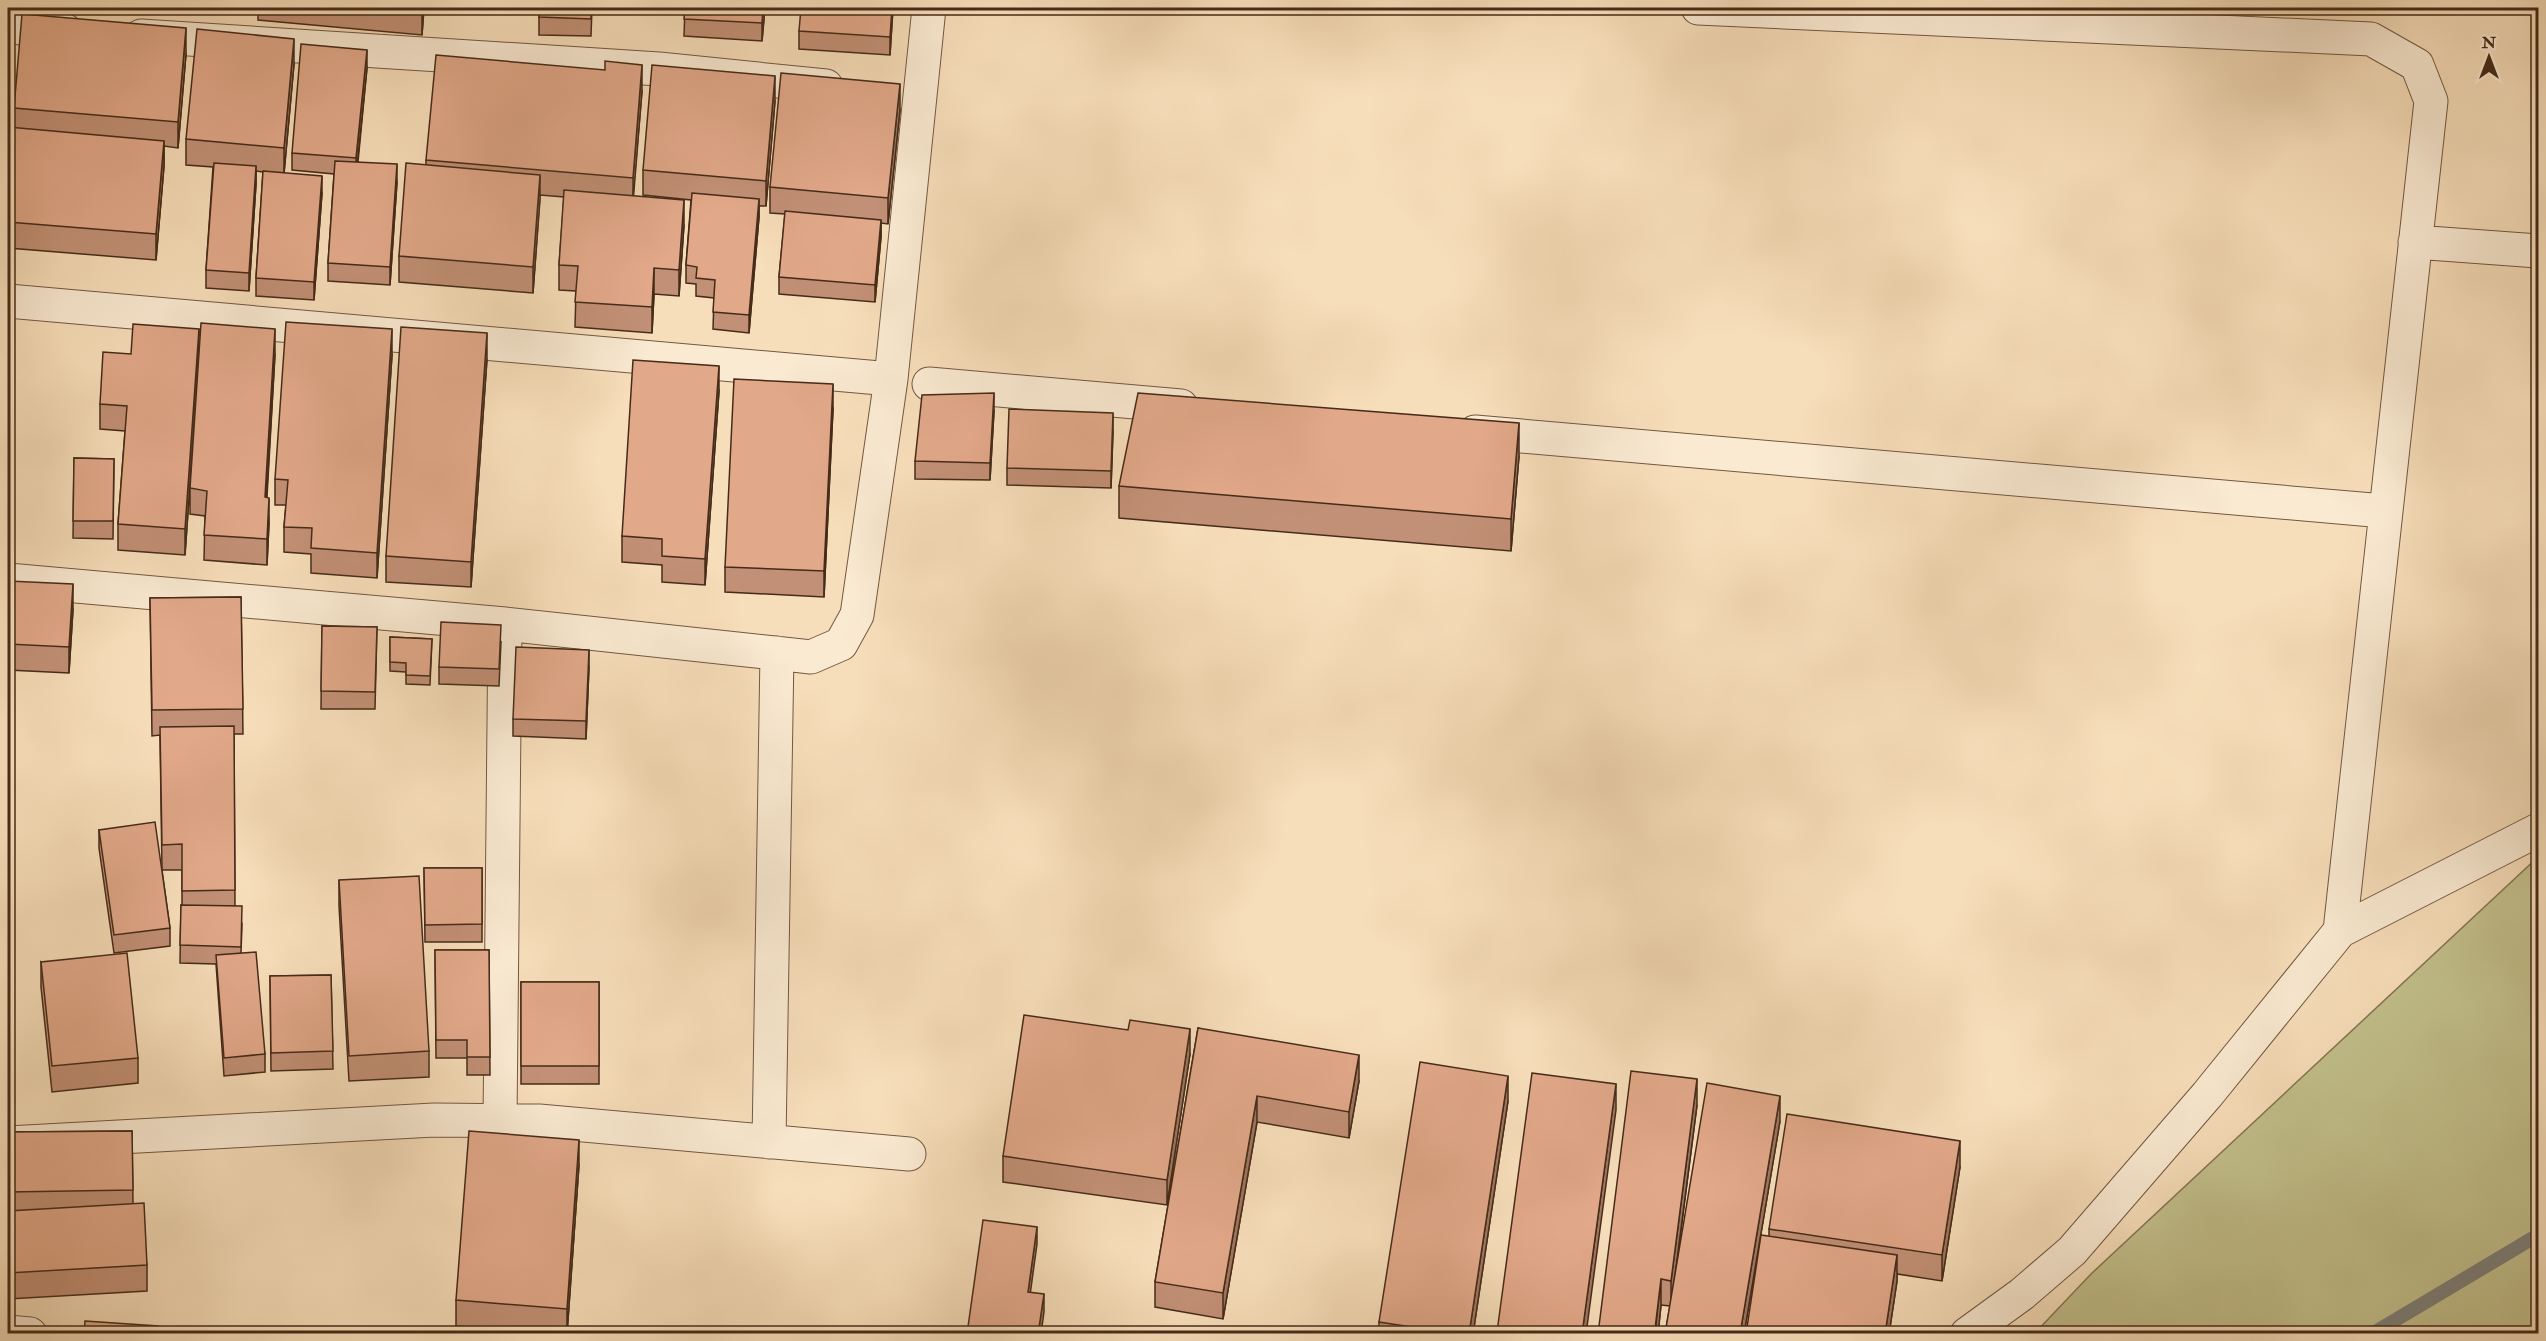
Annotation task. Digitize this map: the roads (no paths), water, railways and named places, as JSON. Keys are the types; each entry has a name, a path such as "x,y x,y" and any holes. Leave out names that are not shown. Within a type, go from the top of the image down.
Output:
{"street":[{"path":"8,580 505,624 811,657 841,644 857,615 891,379 908,94 929,8"},
{"path":"1698,8 2371,39 2417,65 2431,101 2384,511 2340,931"},
{"path":"8,27 659,69 860,89"},
{"path":"2415,242 2538,251"},
{"path":"8,301 891,379"},
{"path":"929,384 1215,409"},
{"path":"1442,429 2384,511"},
{"path":"500,1121 505,624"},
{"path":"768,1142 777,653"},
{"path":"1967,1334 2022,1294 2072,1251 2207,1095 2340,931 2538,830"},
{"path":"8,1143 434,1120 539,1121 909,1154"},
{"path":"8,1332 30,1334"}],"waterway":[{"path":"2372,1334 2538,1235"}]}
